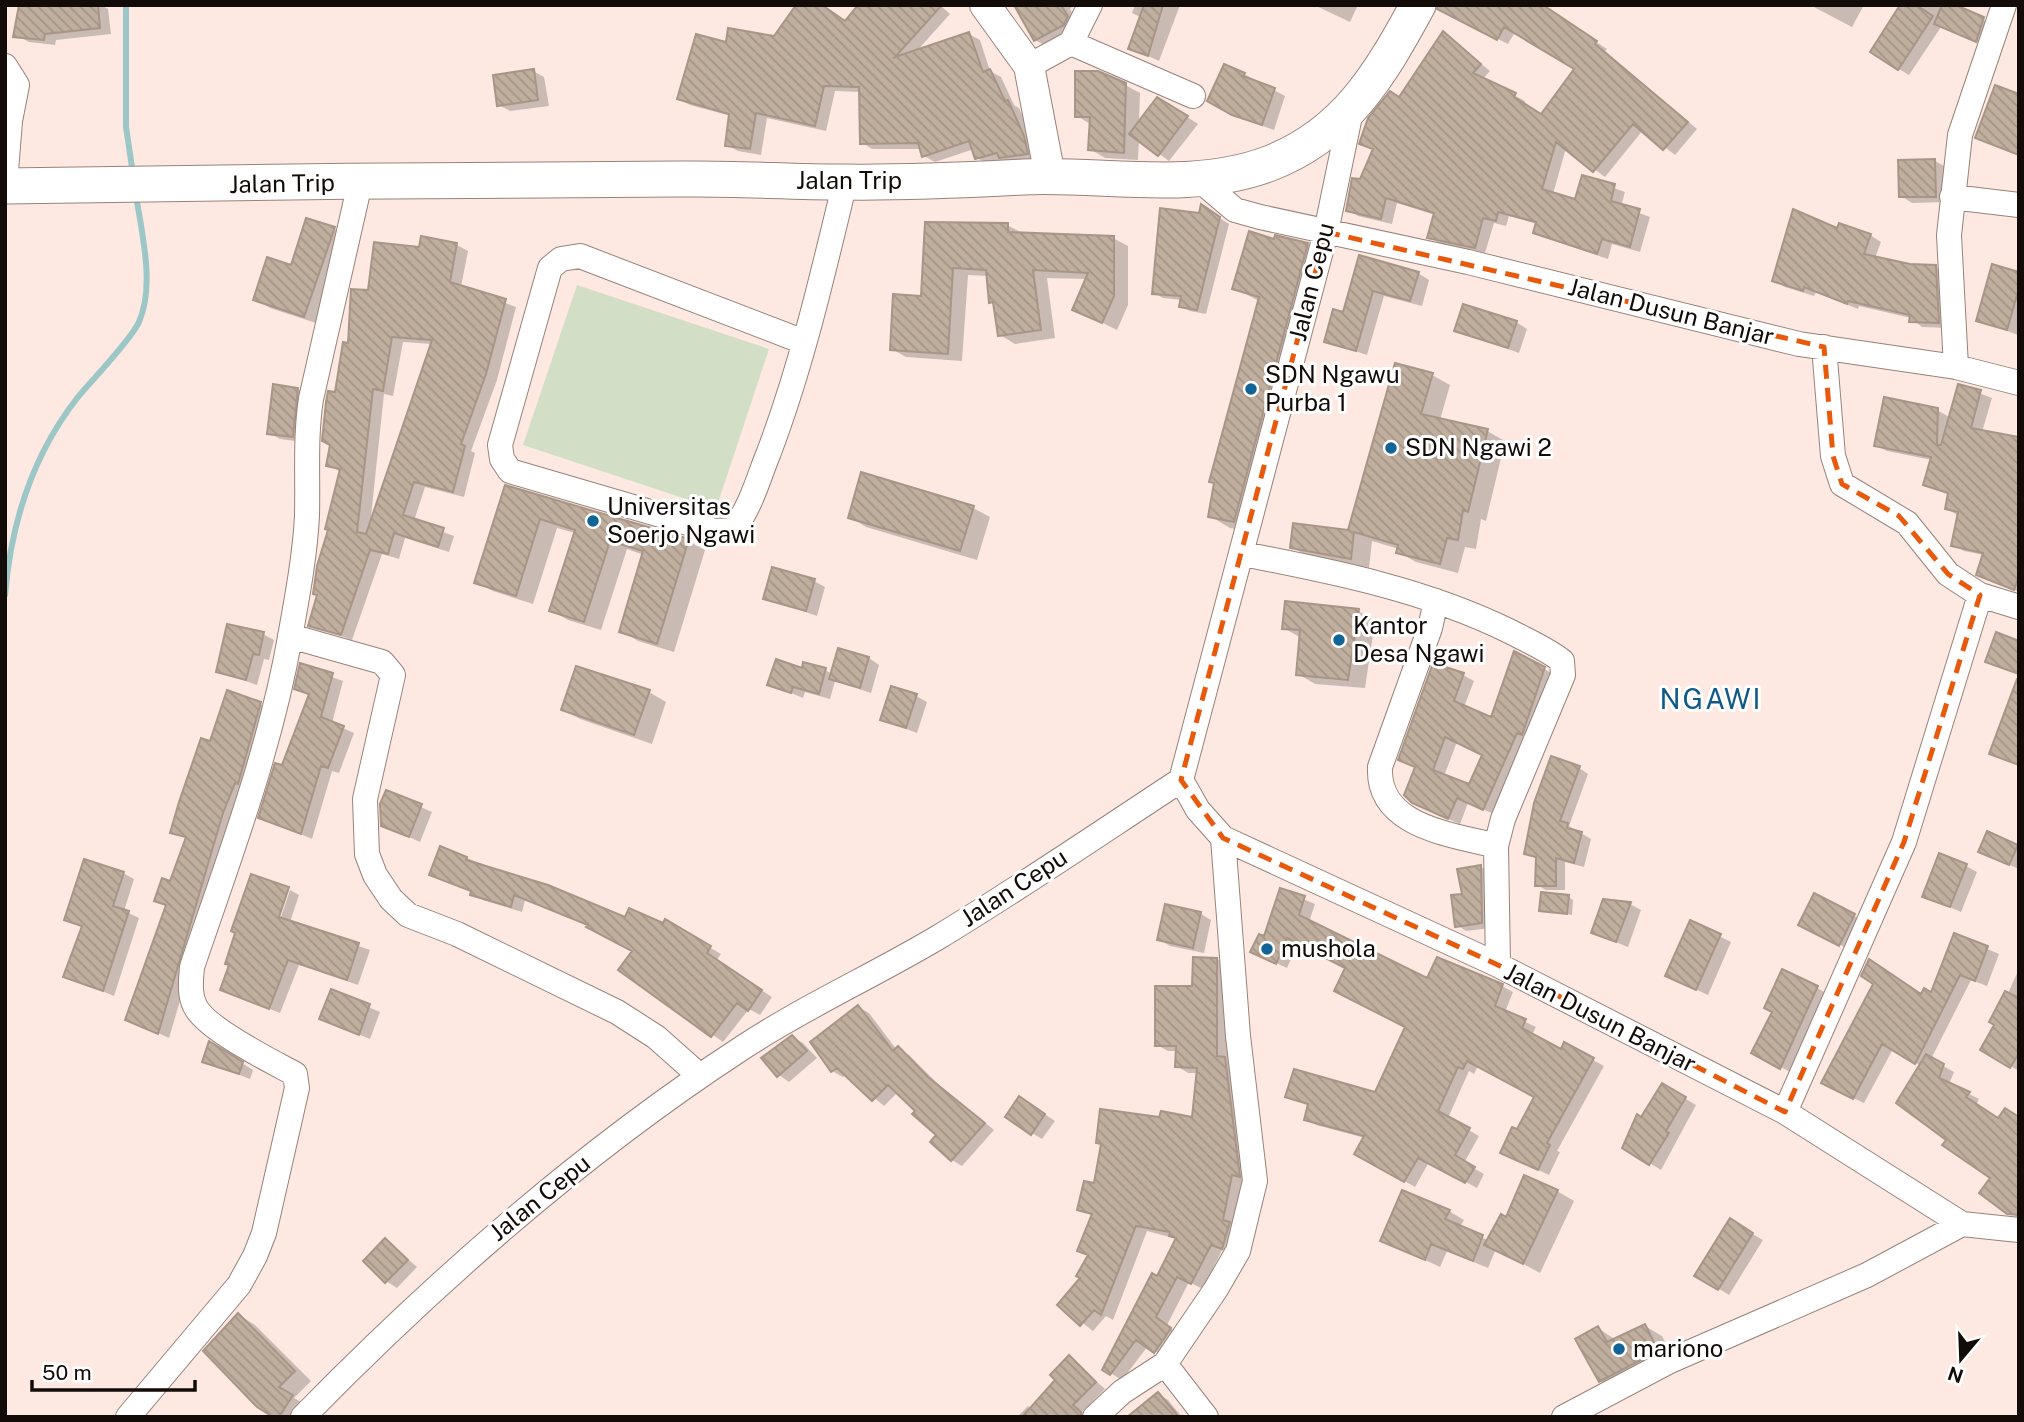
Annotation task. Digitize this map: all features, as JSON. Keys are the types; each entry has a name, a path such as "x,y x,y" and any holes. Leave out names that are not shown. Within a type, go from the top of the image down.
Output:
{"highway":[{"name":"Jalan Trip","path":"5,185 684,179 845,182 1050,176 1150,181 1244,171 1269,164 1310,145 1352,111 1418,5"}],"main road":[{"path":"985,5 1029,66 1050,176"}],"street":[{"path":"1029,66 1071,43 1090,5"},
{"path":"1956,367 1949,236 1960,135 2004,5"},
{"path":"1071,43 1194,96"},
{"path":"5,66 17,85 10,121 5,185"},
{"name":"Jalan Cepu","path":"303,1417 415,1305 503,1226 700,1076 743,1046 936,938 1181,780 1243,554 1325,232 1352,111"},
{"name":"Jalan Dusun Banjar","path":"1196,177 1235,210 1468,262 1824,347 1956,367 2019,383"},
{"path":"804,342 580,256 561,259 550,268 507,414 500,445 502,459 510,471 715,531 733,530 746,513 781,419 804,342 845,182"},
{"path":"128,1417 239,1285 255,1256 264,1233 297,1088 295,1074 234,1040 195,1007 190,988 191,967 254,788 290,636 307,518 307,422 360,183"},
{"path":"1952,197 2019,205"},
{"path":"1824,347 1833,456 1842,484 1848,491 1899,516 1916,532 1948,575 1980,595 2019,607"},
{"path":"1243,554 1353,576 1436,601 1479,617 1562,661 1563,675 1503,819 1496,846 1498,965"},
{"path":"1785,1112 1904,842 1980,595"},
{"path":"1436,601 1430,628 1380,767 1379,783 1388,804 1421,826 1496,846"},
{"path":"290,636 382,662 393,675 365,799 367,854 375,875 391,899 408,915 457,934 617,1012 656,1037 700,1076"},
{"path":"1095,1417 1122,1392 1165,1364 1238,1251 1255,1181 1238,1037 1223,838 1198,810 1181,780"},
{"name":"Jalan Dusun Banjar","path":"1223,838 1498,965 1785,1112 1962,1224 2019,1230"},
{"path":"1564,1417 1670,1361 1867,1275 1962,1224"},
{"path":"1165,1364 1206,1417"}],"highlighted area":[{"path":"1326,232 1824,347 1833,456 1842,484 1899,516 1948,574 1980,595 1904,842 1785,1112 1498,965 1223,838 1181,780"}],"green space":[{"path":"577,285 769,349 716,509 523,445"}],"building":[{"path":"19,5 98,5 100,28 45,34 44,40 13,37"},
{"path":"796,5 822,5 845,21 858,5 942,5 895,57 969,32 983,72 990,69 1005,101 1008,100 1024,136 1028,154 999,158 997,153 975,159 969,141 922,157 918,143 860,144 859,87 824,86 815,126 756,113 750,149 725,146 729,114 677,99 696,34 726,42 728,28 774,36"},
{"path":"1014,5 1061,5 1068,16 1064,25 1034,41"},
{"path":"1144,5 1163,5 1148,56 1128,49"},
{"path":"1438,5 1543,5 1597,41 1595,44 1688,122 1663,150 1633,124 1593,172 1556,142 1542,189 1575,199 1582,175 1615,184 1611,201 1640,209 1630,247 1602,239 1597,254 1533,233 1536,222 1498,212 1496,221 1483,218 1475,248 1427,238 1434,213 1386,198 1381,219 1346,211 1352,178 1360,179 1373,149 1359,144 1368,118 1390,91 1399,97 1443,31 1481,64 1473,73 1516,93 1514,97 1541,114 1574,69 1504,27 1497,40 1437,9"},
{"path":"1900,5 1916,5 1933,16 1898,70 1870,52"},
{"path":"1942,5 1956,5 1984,17 1976,42 1934,24"},
{"path":"1224,64 1245,73 1243,76 1275,88 1262,125 1232,115 1207,101"},
{"path":"534,69 538,100 497,106 493,75"},
{"path":"1075,71 1098,71 1126,83 1124,153 1088,150 1090,117 1075,117"},
{"path":"1995,85 2019,94 2019,155 1975,138"},
{"path":"1157,97 1188,116 1158,156 1129,134"},
{"path":"1935,159 1936,197 1899,197 1898,160"},
{"path":"1201,204 1220,217 1197,310 1179,307 1181,296 1152,294 1160,208 1199,213"},
{"path":"1793,209 1837,228 1839,223 1871,234 1864,254 1910,264 1936,265 1939,323 1909,322 1910,315 1848,301 1847,304 1804,287 1803,291 1772,281"},
{"path":"306,218 335,227 304,317 253,300 267,257 291,265"},
{"path":"925,222 1008,223 1008,232 1114,236 1114,296 1102,323 1072,310 1088,273 1033,270 1041,330 998,336 993,302 989,303 986,270 953,268 948,354 890,350 893,294 921,296"},
{"name":"SDN Ngawu Purba 1","path":"1249,231 1274,239 1275,235 1308,243 1234,522 1208,517 1214,483 1209,482 1259,297 1232,289"},
{"path":"421,236 457,243 450,282 506,299 486,374 461,444 465,446 453,492 414,482 403,515 444,528 438,547 394,533 388,554 370,550 341,635 308,626 317,595 313,594 317,566 328,530 325,529 340,469 326,466 330,445 322,441 328,391 335,392 343,342 348,343 351,289 368,290 374,242 419,247","holes":["392,337 432,340 366,534 357,532 373,389 383,391"]},
{"path":"1359,255 1419,272 1410,301 1373,291 1356,351 1324,342 1333,309 1343,312"},
{"path":"1992,264 2019,272 2019,288 2007,330 1976,321"},
{"path":"1463,304 1517,321 1508,348 1454,331"},
{"path":"1395,363 1433,373 1421,414 1488,429 1468,512 1463,510 1458,540 1447,538 1440,564 1396,553 1398,545 1354,532 1351,559 1290,548 1293,523 1348,530"},
{"path":"273,384 298,388 293,437 267,434"},
{"path":"1958,384 1981,390 1971,428 2019,437 2019,576 2014,590 1976,575 1983,553 1951,546 1958,512 1945,509 1948,493 1923,485 1931,457 1874,446 1884,397 1938,408 1937,445 1941,445"},
{"path":"861,472 974,506 960,551 848,518"},
{"path":"505,485 689,539 657,644 619,632 643,551 610,541 584,622 549,611 575,530 540,519 516,596 474,583"},
{"path":"772,567 815,579 806,611 763,599"},
{"name":"Kantor Desa Ngawi","path":"1285,601 1359,609 1348,680 1296,675 1300,630 1282,629"},
{"path":"227,624 264,632 259,655 253,654 246,680 216,672"},
{"path":"1996,632 2019,641 2019,674 1985,662"},
{"path":"838,648 869,657 860,688 829,679"},
{"path":"1514,651 1545,667 1522,735 1517,733 1483,810 1457,798 1448,819 1412,803 1404,795 1415,767 1398,760 1433,663 1464,673 1454,701 1491,717","holes":["1445,737 1482,755 1469,784 1433,770"]},
{"path":"776,659 802,668 803,662 826,668 819,694 793,687 791,693 767,685"},
{"path":"300,663 333,673 321,717 344,726 328,768 321,766 301,834 258,818 275,763 282,765 309,694 294,689"},
{"path":"576,666 650,690 634,735 561,710"},
{"path":"2019,679 2019,765 1989,754"},
{"path":"891,686 917,694 906,728 880,720"},
{"path":"227,690 261,702 238,784 235,783 223,813 158,1034 125,1020 166,905 154,901 162,878 170,881 186,837 170,833 179,802 201,738 210,741"},
{"path":"1551,756 1580,766 1560,821 1568,823 1567,828 1582,832 1574,863 1556,858 1556,886 1535,886 1536,857 1524,854 1534,803"},
{"path":"386,790 422,804 409,837 381,826 380,804"},
{"path":"1987,831 2018,845 2009,865 1978,852"},
{"path":"440,846 467,857 466,860 548,885 625,917 629,908 663,923 665,919 711,946 707,953 762,990 748,1011 737,1003 711,1037 618,970 632,951 586,927 588,925 514,895 511,907 470,895 471,891 429,875"},
{"path":"1939,853 1967,864 1950,907 1922,897"},
{"path":"84,859 124,872 113,906 129,911 103,991 63,977 82,926 64,920"},
{"path":"1481,865 1482,923 1455,927 1451,895 1462,894 1457,869"},
{"path":"251,874 289,887 279,917 359,943 347,980 288,960 269,1009 220,990 229,965 225,964 235,933 231,931"},
{"path":"1280,888 1305,896 1299,915 1427,978 1437,957 1503,984 1495,1006 1526,1019 1522,1028 1561,1049 1564,1042 1594,1058 1547,1143 1550,1145 1538,1170 1500,1153 1512,1127 1517,1129 1534,1097 1467,1061 1463,1069 1458,1067 1438,1111 1470,1128 1455,1155 1475,1167 1465,1183 1418,1158 1404,1182 1354,1154 1364,1136 1304,1120 1308,1104 1285,1097 1294,1069 1375,1092 1405,1027 1334,991 1345,968 1287,938 1276,964 1250,952 1259,934 1264,936"},
{"path":"1541,892 1569,895 1567,914 1539,911"},
{"path":"1814,893 1855,914 1839,946 1798,925"},
{"path":"1603,899 1631,902 1616,942 1591,933"},
{"path":"1165,904 1201,912 1193,948 1157,940"},
{"path":"1690,920 1721,934 1696,990 1665,976"},
{"path":"1954,933 1988,946 1975,981 1960,975 1915,1064 1882,1044 1853,1099 1821,1083 1873,984 1861,976 1869,959 1921,994 1924,988 1931,992"},
{"path":"1193,957 1217,958 1217,1056 1225,1057 1240,1177 1232,1175 1223,1220 1230,1222 1222,1249 1211,1245 1191,1284 1177,1277 1156,1317 1171,1328 1154,1353 1136,1340 1110,1375 1102,1370 1152,1273 1157,1276 1176,1238 1169,1236 1170,1232 1136,1226 1101,1315 1094,1310 1080,1326 1057,1305 1080,1278 1076,1276 1088,1255 1077,1251 1092,1214 1077,1210 1084,1181 1094,1183 1101,1144 1096,1143 1100,1109 1159,1117 1161,1111 1192,1117 1197,1068 1175,1067 1176,1046 1155,1046 1155,986 1192,986"},
{"path":"1782,969 1818,986 1780,1069 1751,1053 1772,1012 1764,1008"},
{"path":"331,989 370,1004 359,1035 319,1019"},
{"path":"2005,991 2019,998 2019,1053 2010,1068 1980,1050 1994,1025 1989,1022"},
{"path":"858,1005 893,1051 898,1046 928,1077 985,1123 951,1161 930,1142 936,1135 912,1114 915,1111 888,1085 872,1101 837,1068 831,1072 810,1042"},
{"path":"792,1035 807,1051 777,1077 761,1058"},
{"path":"209,1041 243,1062 239,1074 202,1062"},
{"path":"1926,1054 1944,1064 1939,1078 1970,1092 1966,1097 1998,1118 2005,1108 2019,1117 2019,1215 2007,1214 1979,1193 1990,1178 1942,1145 1946,1140 1896,1103"},
{"path":"1662,1083 1686,1097 1666,1131 1669,1133 1649,1165 1622,1148 1637,1114 1641,1117"},
{"path":"1019,1096 1045,1114 1031,1135 1005,1117"},
{"path":"1524,1175 1558,1190 1523,1264 1484,1245 1501,1214 1506,1217"},
{"path":"1402,1190 1450,1210 1445,1219 1483,1235 1473,1261 1431,1244 1425,1260 1380,1241"},
{"path":"1730,1218 1753,1233 1718,1290 1694,1276"},
{"path":"385,1238 408,1260 385,1283 363,1261"},
{"path":"238,1313 295,1371 279,1387 293,1395 279,1417 273,1417 257,1407 203,1351"},
{"name":"mariono","path":"1645,1324 1658,1351 1599,1382 1575,1339 1598,1326 1607,1342"},
{"path":"1069,1355 1096,1382 1073,1405 1081,1412 1081,1417 1022,1417 1055,1380 1050,1375"},
{"path":"1158,1392 1179,1417 1127,1417"}],"waterway":[{"path":"126,5 126,127 133,174"},
{"path":"5,595 19,516 48,442 78,397 135,330 144,308 147,276 136,195"}],"place":[{"name":"SDN Ngawu Purba 1","path":"1251,389"},
{"name":"SDN Ngawi 2","path":"1391,448"},
{"name":"Universitas Soerjo Ngawi","path":"593,521"},
{"name":"Kantor Desa Ngawi","path":"1339,640"},
{"name":"mushola","path":"1267,949"},
{"name":"mariono","path":"1619,1349"}],"district":[{"name":"NGAWI","path":"1711,699"}]}
